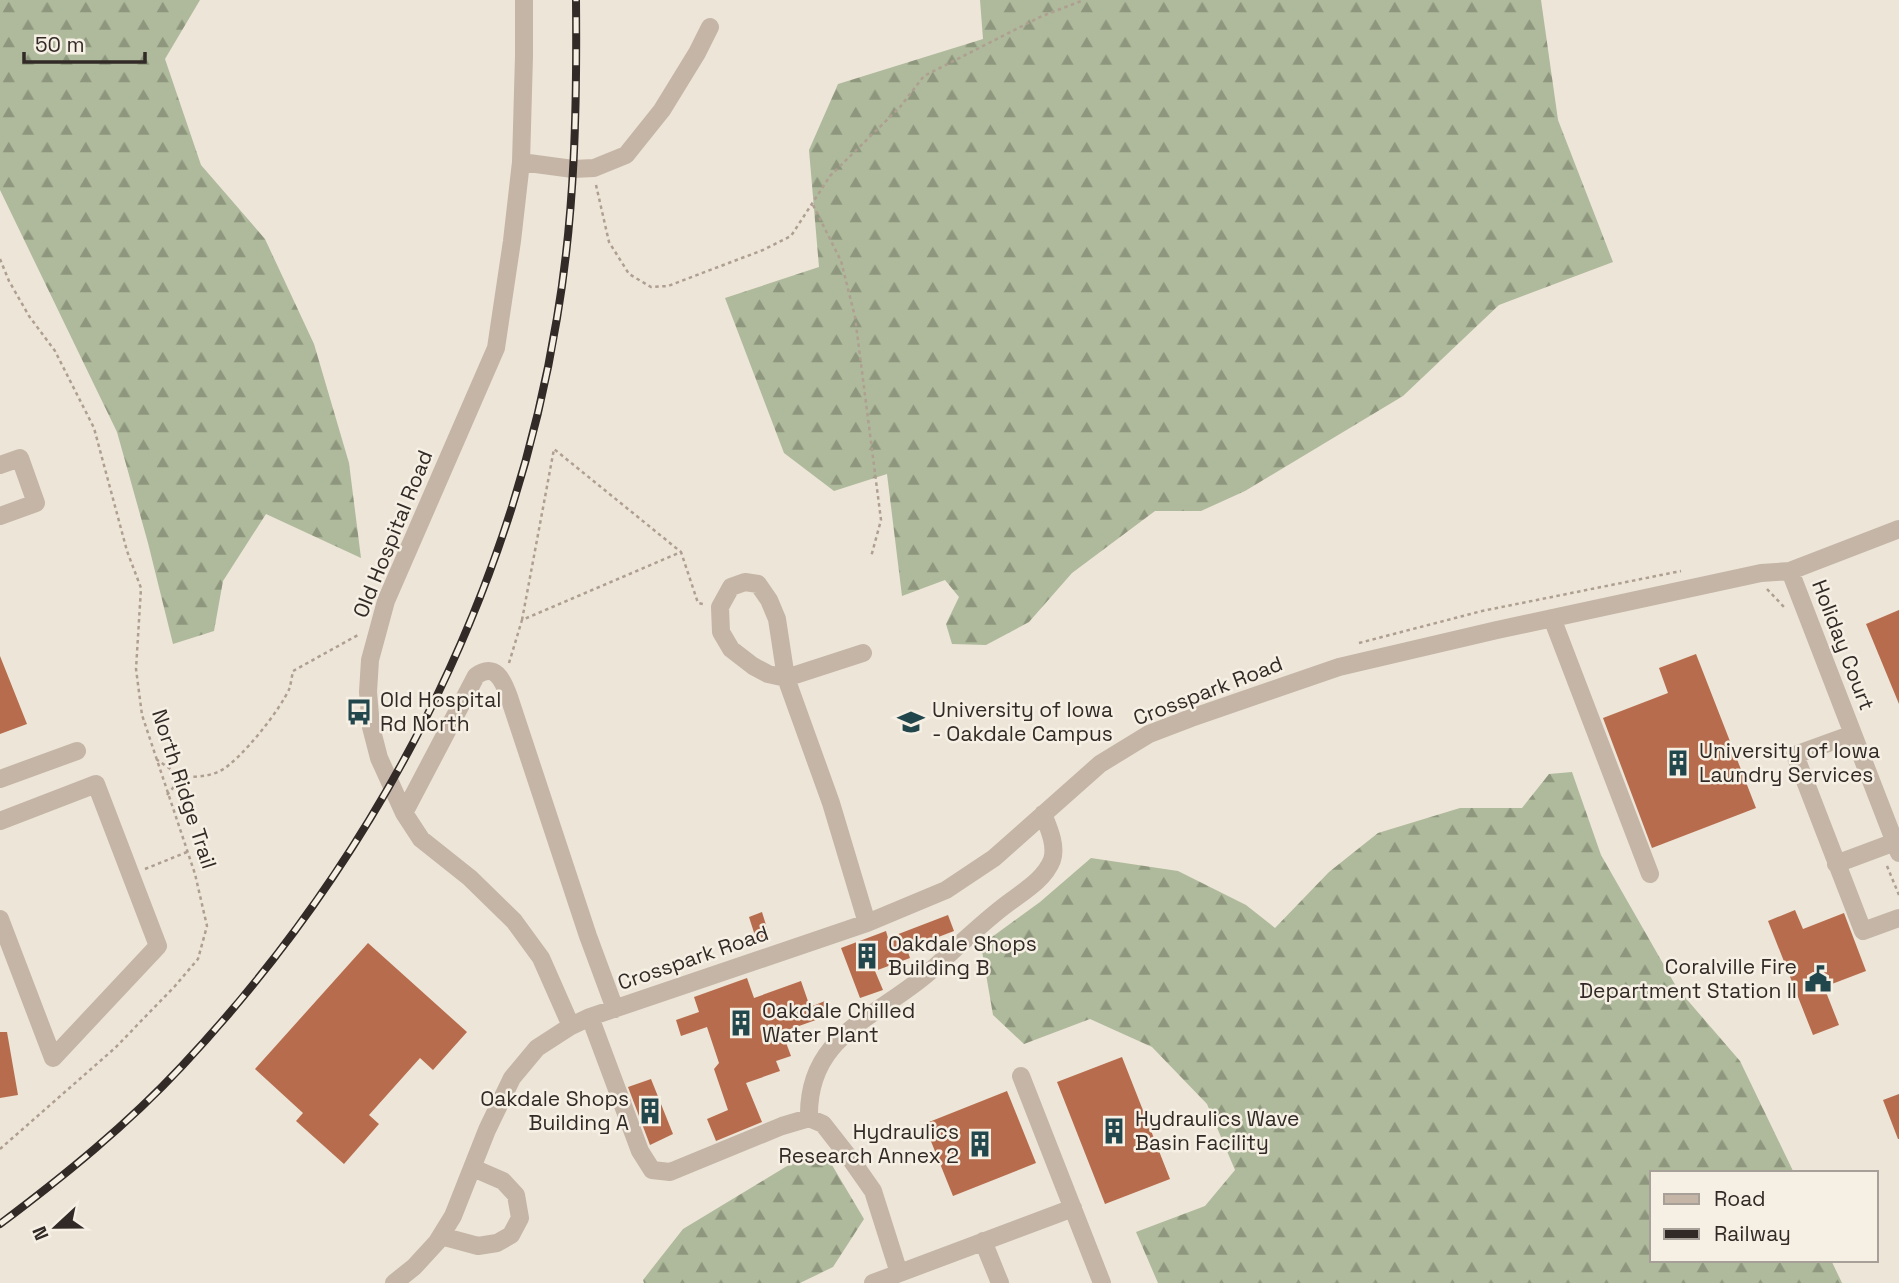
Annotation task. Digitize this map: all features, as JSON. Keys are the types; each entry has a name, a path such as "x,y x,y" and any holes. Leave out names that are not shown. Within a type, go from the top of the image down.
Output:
{"street":[{"name":"Old Hospital Road","path":"524,0 521,162 496,348 386,601 370,660 368,692 371,727 379,758 404,813 421,839 470,878 514,920 541,958 571,1026"},
{"path":"521,162 573,169 594,167 626,155 662,110 710,27"},
{"path":"0,466 20,458 36,503 0,516"},
{"name":"Crosspark Road","path":"402,1281 441,1236 453,1216 487,1130 512,1078 537,1048 590,1017 867,923 946,890 994,858 1100,764 1149,734 1339,667 1762,573 1790,571 1899,529"},
{"name":"Holiday Court","path":"1790,571 1897,847"},
{"path":"863,653 786,678 768,674 752,667 731,649 721,632 720,607 731,587 745,582 758,584 769,600 777,619 786,678 831,803 867,923"},
{"path":"1552,618 1650,874"},
{"path":"404,813 476,676 482,672 497,673 506,688 615,1009"},
{"path":"1853,734 1795,755 1863,931 1899,918"},
{"path":"0,779 77,751"},
{"path":"0,821 96,783 158,946 53,1058 0,919"},
{"path":"809,1118 808,1094 815,1072 831,1046 925,975 1041,877 1052,858 1052,835 1043,814"},
{"path":"1836,864 1897,847"},
{"path":"590,1017 640,1151 652,1170 670,1172 782,1126 809,1118 823,1124 873,1191 899,1273"},
{"path":"1021,1076 1102,1283"},
{"path":"441,1236 478,1246 497,1243 511,1234 520,1218 516,1195 503,1181 473,1168"},
{"path":"873,1283 1073,1208"},
{"path":"983,1241 1000,1283"}],"path":[{"path":"594,167 598,199 609,242 629,274 651,287 668,286 764,250 791,236 830,176 901,107 924,75 1042,16 1084,0"},
{"path":"812,204 841,261 855,317 881,520 871,557"},
{"name":"North Ridge Trail","path":"0,259 29,316 55,351 94,428 127,551 141,588 136,669 142,715 203,903 207,926 198,959 175,986 115,1048 0,1149"},
{"path":"512,672 508,661 522,620 554,449 681,552 698,603 720,607"},
{"path":"522,620 681,552"},
{"path":"1356,644 1482,611 1690,570"},
{"path":"156,759 182,777 199,777 219,771 236,759 272,717 289,688 293,671 379,624"},
{"path":"167,795 182,777"},
{"path":"131,875 187,852"}],"green space":[{"path":"0,0 200,0 165,59 201,165 265,239 314,344 349,463 361,558 266,514 223,581 214,631 173,644 117,432 0,190"},
{"path":"980,0 1541,0 1558,120 1613,262 1499,305 1403,396 1245,491 1201,511 1155,511 1072,573 1029,622 986,645 952,644 946,624 959,597 945,580 902,596 887,474 834,491 784,453 725,298 819,267 809,150 838,84 983,39"},
{"path":"1572,772 1601,855 1677,988 1740,1061 1793,1171 1650,1171 1650,1262 1832,1262 1842,1283 1158,1283 1136,1232 1205,1206 1235,1170 1207,1104 1152,1047 1090,1019 1024,1044 993,1015 981,945 1040,902 1091,858 1178,871 1246,905 1275,928 1329,872 1378,833 1460,808 1522,808 1549,774"},
{"path":"829,1160 864,1219 833,1267 800,1283 644,1283 643,1280 683,1229 792,1163"}],"building":[{"path":"1899,610 1899,704 1866,624"},
{"name":"University of Iowa Laundry Services","path":"1696,654 1756,808 1652,848 1603,718 1668,693 1659,668"},
{"path":"0,656 27,724 0,734"},
{"name":"Coralville Fire Department Station II","path":"1795,910 1803,929 1844,913 1866,971 1824,987 1839,1025 1813,1035 1768,921"},
{"path":"762,912 770,938 757,942 749,917"},
{"name":"Oakdale Shops Building B","path":"948,915 954,931 907,949 910,958 875,971 883,990 860,998 841,948 886,931 888,938"},
{"path":"368,943 467,1032 433,1070 420,1058 369,1115 379,1124 344,1164 296,1121 303,1113 255,1069"},
{"name":"Oakdale Chilled Water Plant","path":"747,978 754,998 801,981 810,1007 825,1001 830,1015 782,1032 791,1056 776,1061 780,1071 746,1083 762,1122 716,1141 707,1119 728,1110 714,1069 719,1063 707,1027 681,1036 676,1020 699,1012 694,997"},
{"path":"0,1032 7,1032 18,1095 0,1098"},
{"name":"Hydraulics Wave Basin Facility","path":"1122,1057 1170,1179 1105,1204 1057,1082"},
{"name":"Oakdale Shops Building A","path":"651,1079 673,1134 650,1145 628,1087"},
{"name":"Hydraulics Research Annex 2","path":"1007,1091 1036,1163 953,1196 924,1124"},
{"path":"1899,1094 1899,1139 1898,1139 1883,1100"}],"railway":[{"path":"0,1224 71,1168 139,1109 182,1066 252,986 316,901 374,812 425,720 469,624 506,524 536,422 557,318 568,238 575,119 576,0"}],"place":[{"name":"Old Hospital Rd North","path":"359,712"},
{"name":"University of Iowa - Oakdale Campus","path":"911,722"},
{"name":"University of Iowa Laundry Services","path":"1678,763"},
{"name":"Oakdale Shops Building B","path":"867,956"},
{"name":"Coralville Fire Department Station II","path":"1818,979"},
{"name":"Oakdale Chilled Water Plant","path":"741,1023"},
{"name":"Oakdale Shops Building A","path":"650,1111"},
{"name":"Hydraulics Wave Basin Facility","path":"1114,1131"},
{"name":"Hydraulics Research Annex 2","path":"980,1144"}]}
